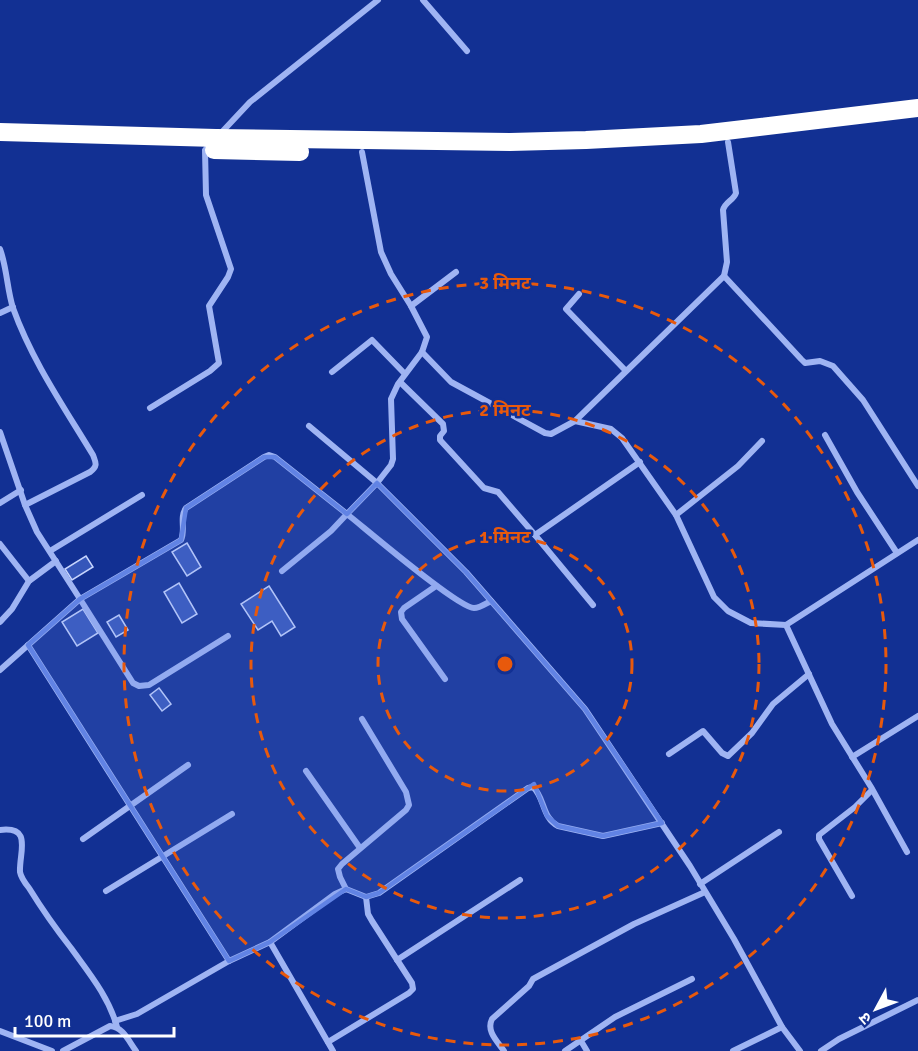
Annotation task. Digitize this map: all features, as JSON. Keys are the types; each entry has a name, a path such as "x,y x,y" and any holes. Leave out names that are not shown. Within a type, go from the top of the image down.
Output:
{"highway":[{"path":"211,144 510,142 649,138 918,108"},
{"path":"0,132 82,140 362,152 514,153 610,151 728,142 918,120"},
{"path":"0,143 82,140"}],"street":[{"path":"150,408 219,363 209,306 231,269 206,195 211,144 250,102 378,0"},
{"path":"423,0 467,51"},
{"path":"422,352 451,382 545,433 551,434 575,421 724,276 727,262 723,210 726,202 736,193 728,142"},
{"path":"282,571 331,531 391,465 393,459 391,399 405,374 422,352 427,337 381,252 362,152"},
{"path":"0,249 13,307 39,367 93,454 96,464 90,472 25,505"},
{"path":"411,306 456,272"},
{"path":"724,276 805,363 820,361 833,366 863,400 918,486"},
{"path":"579,294 566,309 625,370"},
{"path":"0,313 13,307"},
{"path":"332,372 372,340 405,374"},
{"path":"400,382 443,424 444,431 440,440 486,489 498,492 593,605"},
{"path":"575,421 611,429 622,438 676,514 701,572 719,602 728,611 751,623 786,625 918,540"},
{"path":"309,426 377,483 466,572 585,709 662,823 734,939 782,1027 800,1051"},
{"path":"0,432 25,505 38,532 133,683 139,686 149,685 228,636"},
{"path":"825,435 857,492 897,553"},
{"path":"676,514 738,466 762,441"},
{"path":"0,670 80,600 181,540 184,533 182,513 186,508 269,455 275,457 436,586 472,609 491,601"},
{"path":"535,534 640,462"},
{"path":"0,503 21,490"},
{"path":"50,551 142,495"},
{"path":"0,544 29,581"},
{"path":"0,622 12,609 29,581 56,561"},
{"path":"436,586 400,612 402,619 445,679"},
{"path":"786,625 832,724 907,852"},
{"path":"28,645 229,961"},
{"path":"669,754 703,731 722,753 729,756 752,732 773,704 809,674"},
{"path":"852,757 918,716"},
{"path":"362,719 406,792 409,805 338,869 346,889 366,897 387,888 528,788 533,787 537,790 547,816 552,823 558,826 603,836 662,823"},
{"path":"82,839 188,765"},
{"path":"306,771 360,848"},
{"path":"852,896 819,836 849,813 872,790"},
{"path":"106,891 232,814"},
{"path":"0,830 11,829 18,832 23,841 20,874 92,977 112,1008 116,1024 136,1051"},
{"path":"700,884 779,832"},
{"path":"397,960 520,880"},
{"path":"63,1051 137,1014 229,961 270,942 335,894 346,889"},
{"path":"504,1051 489,1029 489,1024 529,986 533,979 634,924 705,892"},
{"path":"328,1042 413,989 412,983 368,914 366,897"},
{"path":"270,942 333,1051"},
{"path":"565,1051 615,1017 692,979"},
{"path":"821,1051 839,1039 918,1000"},
{"path":"733,1051 782,1027"},
{"path":"0,1031 52,1051"},
{"path":"581,1041 587,1051"}],"highlighted area":[{"path":"264,457 275,457 347,514 377,483 466,572 585,709 662,823 603,836 558,826 547,816 534,784 379,893 366,897 346,889 270,942 229,961 28,645 80,599 181,540 186,508"}],"building":[{"path":"187,543 201,567 187,576 172,552"},
{"path":"86,556 93,567 72,580 65,569"},
{"path":"179,583 197,614 182,623 164,592"},
{"path":"269,586 295,627 281,636 272,621 258,630 241,604"},
{"path":"83,609 98,633 77,646 62,622"},
{"path":"119,615 128,630 116,637 107,622"},
{"path":"159,688 171,704 162,711 150,695"}]}
